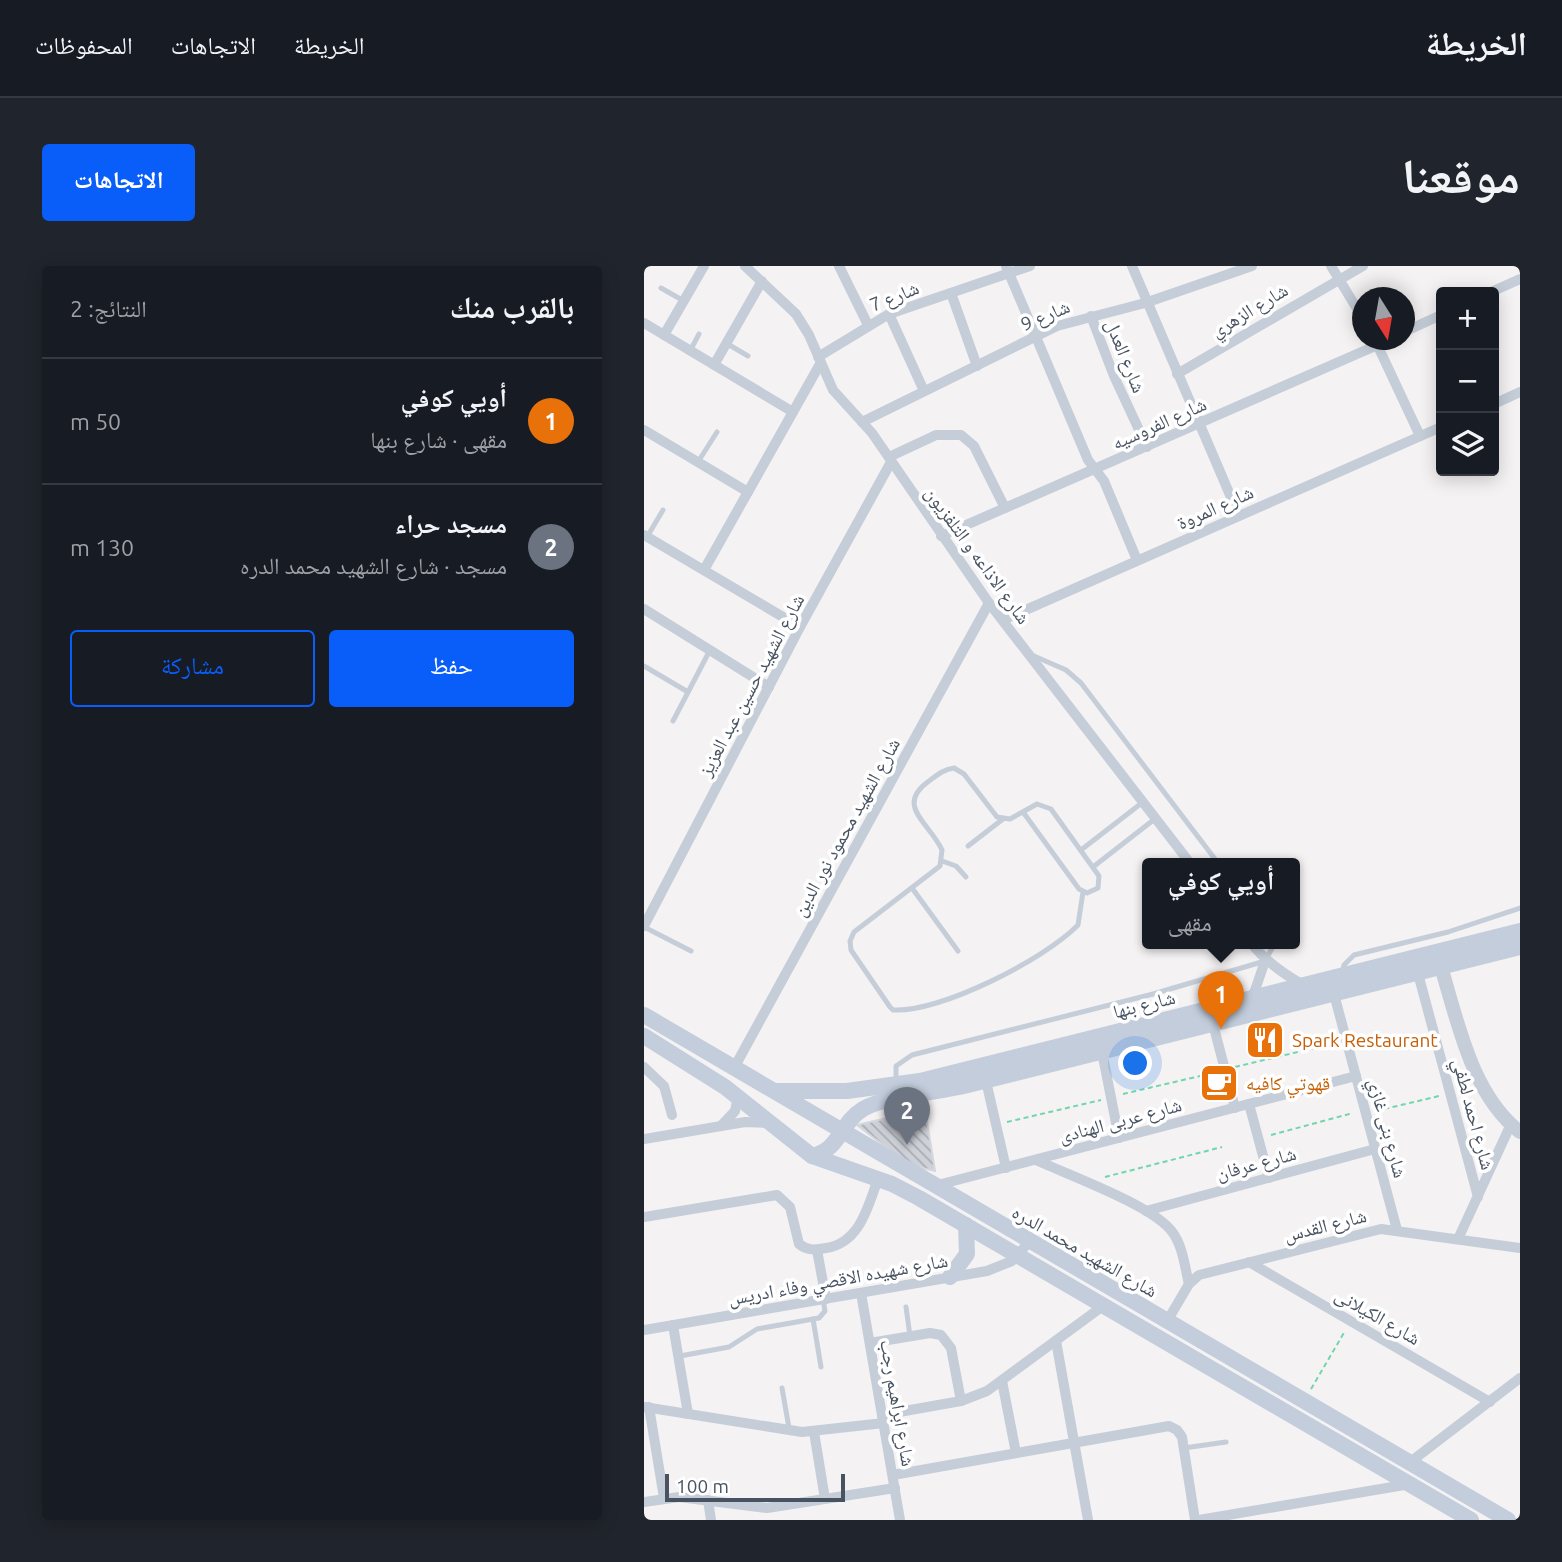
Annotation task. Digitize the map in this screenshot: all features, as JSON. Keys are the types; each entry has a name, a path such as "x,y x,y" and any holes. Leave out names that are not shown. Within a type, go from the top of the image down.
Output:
{"main road":[{"name":"شارع بنها","path":"812,1156 830,1148 855,1115 874,1104 986,1081 1334,994 1520,931"},
{"name":"شارع بنها","path":"1439,960 1520,947"},
{"name":"شارع بنها","path":"773,1091 834,1091 895,1085 1342,977 1416,966"},
{"name":"شارع الشهيد محمد الدره","path":"644,1014 934,1186 1102,1306 1471,1520"},
{"name":"شارع الشهيد محمد الدره","path":"644,1036 738,1097 812,1156 837,1167 878,1179 966,1225 1024,1249 1166,1323 1409,1463 1489,1516 1508,1520"},
{"path":"692,1065 701,1049"},
{"path":"950,1278 967,1254 966,1225"}],"street":[{"path":"664,335 704,266"},
{"name":"شارع الاذاعه و التلفزيون","path":"745,266 796,314 837,396 862,422 890,459 989,603 1186,858"},
{"path":"839,266 868,325"},
{"name":"شارع 7","path":"819,360 868,325 889,314 951,293 1008,269 1030,266"},
{"path":"1132,266 1145,303 1239,516"},
{"name":"شارع 9","path":"862,422 1068,322 1145,303 1252,266"},
{"path":"1331,266 1352,299"},
{"name":"شارع الزهري","path":"1177,374 1363,266"},
{"path":"1008,269 1088,460 1104,481 1137,561"},
{"path":"1499,288 1520,279"},
{"path":"714,365 762,281"},
{"path":"951,293 977,366"},
{"path":"889,314 924,391"},
{"name":"شارع العدل","path":"1091,316 1114,376 1147,447"},
{"path":"1415,327 1436,317"},
{"path":"644,323 793,412"},
{"name":"شارع الفروسيه","path":"941,536 1199,425 1362,350"},
{"path":"1385,350 1420,436"},
{"path":"705,570 819,360"},
{"path":"1499,402 1520,392"},
{"name":"شارع المروة","path":"1003,620 1436,429"},
{"path":"644,430 748,492"},
{"path":"890,459 936,435 961,435 974,446 1005,508"},
{"name":"شارع الشهيد حسين عبد العزيز","path":"644,926 890,459"},
{"path":"645,536 800,627"},
{"name":"شارع الشهيد محمود نور الدين","path":"734,1068 989,603"},
{"path":"644,609 769,687"},
{"path":"1256,949 1265,961 1276,965 1304,986"},
{"path":"1439,960 1476,1074 1491,1102 1516,1128 1458,1239"},
{"path":"1252,999 1265,961"},
{"name":"شارع احمد لطفي","path":"1416,966 1478,1197"},
{"name":"شارع بنى غازي","path":"1334,994 1397,1230"},
{"path":"1213,1024 1234,1108"},
{"path":"1102,1052 1119,1138"},
{"path":"644,1067 650,1076 664,1086 672,1115"},
{"name":"شارع عربى الهنادى","path":"934,1186 1356,1076"},
{"path":"986,1081 1006,1168"},
{"path":"721,1126 735,1111 738,1097"},
{"path":"1249,1104 1269,1178"},
{"path":"644,1139 721,1126 770,1123"},
{"name":"شارع عرفان","path":"1146,1211 1375,1149"},
{"path":"1036,1160 1146,1211 1166,1225 1175,1236 1189,1284 1166,1323"},
{"path":"644,1217 777,1195 790,1206 799,1244 817,1250 841,1243 856,1231 878,1179"},
{"name":"شارع القدس","path":"1189,1284 1203,1274 1365,1231 1397,1230 1520,1248"},
{"name":"شارع شهيده الاقصي وفاء ادريس","path":"644,1330 996,1269 1024,1249"},
{"path":"817,1250 824,1299"},
{"name":"شارع الكيلانى","path":"1249,1262 1490,1402"},
{"name":"شارع ابراهيم رجب","path":"861,1293 900,1520"},
{"path":"664,1498 646,1407 790,1432 814,1432 883,1419 978,1395 1002,1381 1102,1306"},
{"path":"673,1325 688,1414"},
{"path":"870,1343 936,1333 946,1338 951,1348 961,1401"},
{"path":"1056,1341 1088,1520"},
{"path":"1409,1463 1520,1378"},
{"path":"1002,1381 1016,1453"},
{"path":"893,1475 1169,1426 1180,1433 1197,1520 1410,1484"},
{"path":"814,1432 825,1499"},
{"path":"644,1502 664,1498 775,1507 895,1488"},
{"path":"708,1500 711,1520"},
{"path":"775,1507 778,1520"},
{"path":"1271,1507 1273,1520"}],"lane":[{"path":"661,288 684,301"},
{"path":"690,351 699,334"},
{"path":"726,343 748,356"},
{"path":"698,462 717,432"},
{"path":"645,536 663,510"},
{"path":"673,721 710,650"},
{"path":"1029,654 1066,670 1081,683 1214,858"},
{"path":"644,667 688,692"},
{"path":"1003,819 992,813 959,770 943,771 919,788 913,801 916,810 940,845 942,861 936,870 854,932 850,941 851,950 893,1010 911,1009 977,988 1020,967 1078,925 1083,892 1023,812"},
{"path":"1081,850 1143,802"},
{"path":"968,845 1003,819 1037,804 1047,806 1099,876 1100,885 1095,891 1083,892"},
{"path":"1093,867 1156,818"},
{"path":"942,861 956,866 966,877"},
{"path":"912,888 958,951"},
{"path":"1342,977 1344,965 1354,955 1448,932 1520,908"},
{"path":"644,926 691,951"},
{"path":"895,1085 896,1066 912,1055 1153,994 1265,961 1272,949"},
{"path":"678,1356 729,1347 757,1329 813,1319 824,1314 824,1299"},
{"path":"906,1307 910,1336"},
{"path":"813,1319 821,1367"},
{"path":"782,1388 790,1432"},
{"path":"1184,1448 1226,1442"}],"path":[{"path":"1225,1070 1346,1040"},
{"path":"1258,1138 1450,1093"},
{"path":"1084,1182 1222,1147"},
{"path":"1303,1402 1350,1321"}],"building":[{"path":"925,1109 935,1171 909,1165 857,1125"}],"place":[{"name":"أويي كوفي","path":"1221,1029"},
{"name":"Spark Restaurant","path":"1265,1040"},
{"name":"قهوتي كافيه","path":"1219,1083"},
{"name":"مسجد حراء","path":"907,1145"}]}
